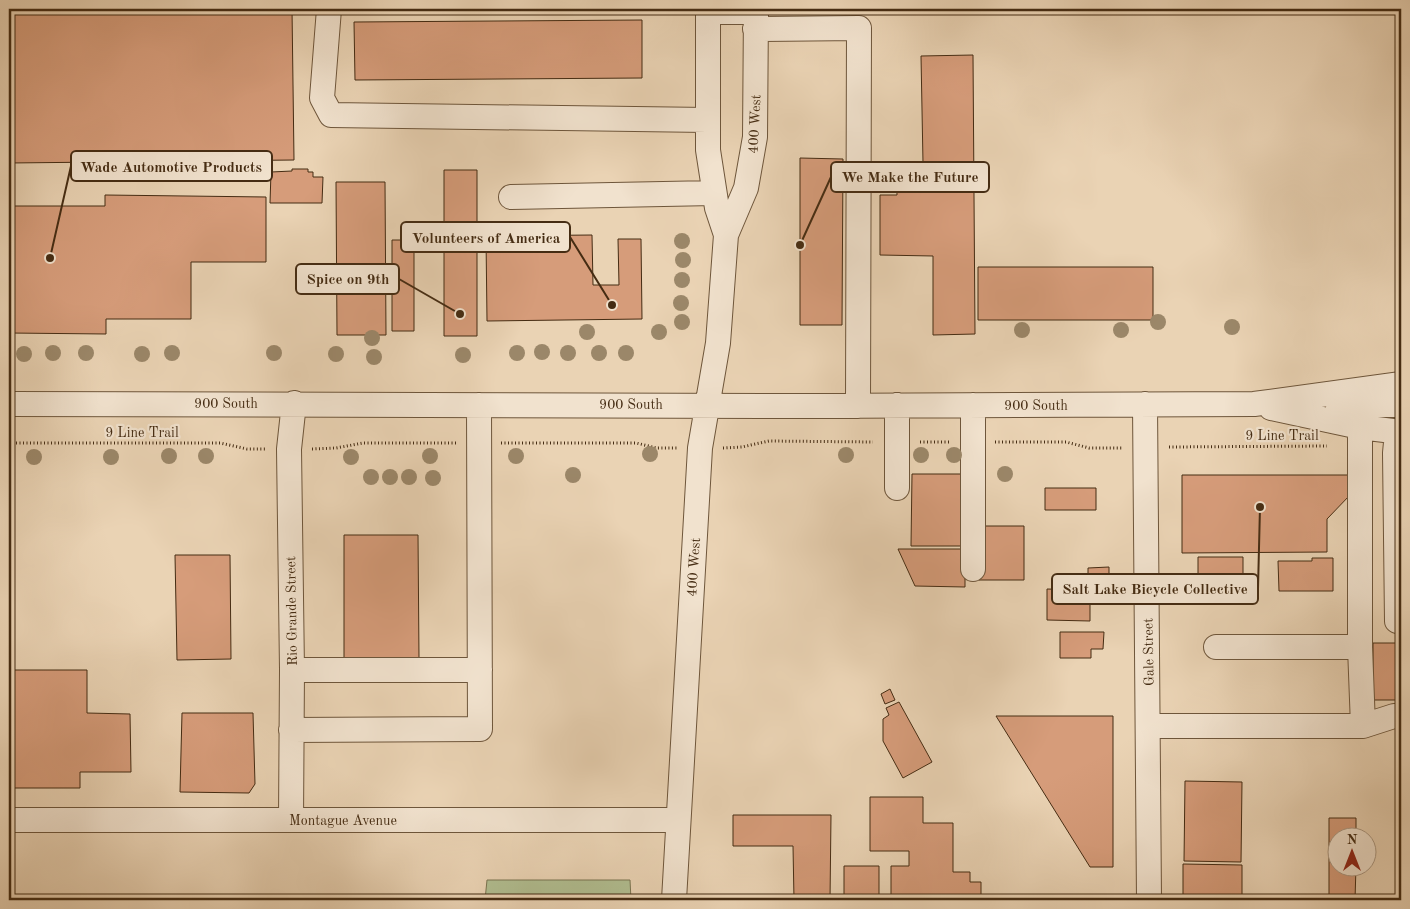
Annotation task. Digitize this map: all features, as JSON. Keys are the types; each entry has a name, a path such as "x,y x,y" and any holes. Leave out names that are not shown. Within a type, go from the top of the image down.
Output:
{"street":[{"path":"329,9 322,98 331,115 707,120"},
{"path":"708,10 859,28 858,406"},
{"name":"400 West","path":"708,10 708,150 714,193 726,235"},
{"name":"400 West","path":"674,900 700,448 718,343 726,235 746,188 753,154 755,137 756,17"},
{"path":"511,197 714,193"},
{"name":"900 South","path":"9,404 294,403 858,406 1254,404 1401,384"},
{"name":"Rio Grande Street","path":"291,820 292,670 288,449 294,403"},
{"name":"Gale Street","path":"1146,404 1149,900"},
{"path":"1254,404 1401,405"},
{"name":"900 South","path":"1254,404 1360,437 1399,432"},
{"path":"292,730 480,729 479,405"},
{"path":"897,405 897,488"},
{"path":"972,405 972,569"},
{"path":"1397,621 1395,453 1399,432"},
{"path":"1360,437 1360,647 1363,726"},
{"path":"1216,647 1360,647"},
{"path":"292,670 480,670"},
{"path":"1149,726 1363,726 1394,716 1401,716"},
{"name":"Montague Avenue","path":"9,820 678,820"}],"path":[{"name":"9 Line Trail","path":"1162,447 1248,445 1360,437"},
{"name":"9 Line Trail","path":"9,443 220,443 247,449 268,449"}],"green space":[{"path":"487,880 630,880 631,900 485,900"}],"building":[{"path":"9,9 292,9 294,160 9,163"},
{"path":"642,20 642,78 355,80 354,22"},
{"path":"973,55 975,334 933,335 933,256 880,255 880,195 897,195 896,163 923,163 921,56"},
{"path":"800,158 843,159 842,325 800,325"},
{"path":"292,169 308,169 308,172 313,172 313,177 323,177 322,203 270,203 271,172 292,171"},
{"path":"444,170 477,170 477,336 444,336"},
{"path":"336,182 385,182 386,335 337,335"},
{"path":"105,195 266,197 266,262 191,262 191,319 106,319 106,334 9,333 9,206 105,206"},
{"path":"592,235 593,285 619,285 618,239 641,239 642,319 487,321 486,236"},
{"path":"392,240 414,240 414,331 392,331"},
{"path":"978,267 1153,267 1153,320 978,320"},
{"path":"912,474 966,474 965,546 911,546"},
{"path":"1182,475 1350,475 1350,495 1327,519 1327,552 1182,553"},
{"path":"1045,488 1096,488 1096,510 1045,510"},
{"path":"978,526 1024,526 1024,580 979,580"},
{"path":"344,535 418,535 419,658 344,658"},
{"path":"898,549 965,549 965,587 915,586"},
{"path":"175,555 230,555 231,659 177,660"},
{"path":"1198,557 1243,557 1243,590 1198,590"},
{"path":"1312,558 1333,558 1333,591 1279,591 1278,561 1312,561"},
{"path":"1109,567 1109,576 1088,576 1088,568"},
{"path":"1047,589 1090,590 1090,621 1047,620"},
{"path":"1060,632 1104,632 1103,649 1091,649 1091,658 1060,658"},
{"path":"1373,643 1401,643 1401,700 1373,700"},
{"path":"9,670 87,670 87,713 130,714 131,772 80,772 80,788 10,788"},
{"path":"890,689 895,700 885,704 881,694"},
{"path":"899,702 932,762 903,778 883,741 883,719 889,715 886,708"},
{"path":"182,713 253,713 255,784 249,793 180,792"},
{"path":"996,716 1113,716 1113,867 1090,867"},
{"path":"1185,781 1242,782 1241,862 1184,861"},
{"path":"870,797 923,797 923,823 953,823 953,872 970,872 970,882 981,882 981,900 891,900 891,866 909,866 909,851 870,851"},
{"path":"733,815 831,815 830,900 794,900 793,846 733,846"},
{"path":"1329,818 1356,818 1356,826 1329,826"},
{"path":"1183,864 1242,865 1242,900 1183,900"},
{"path":"844,866 879,866 879,900 844,900"},
{"path":"1329,876 1356,876 1355,900 1329,900"}],"place":[{"name":"We Make the Future","path":"800,245"},
{"name":"Wade Automotive Products","path":"50,258"},
{"name":"Volunteers of America","path":"612,305"},
{"name":"Spice on 9th","path":"460,314"},
{"name":"Salt Lake Bicycle Collective","path":"1260,507"}]}
